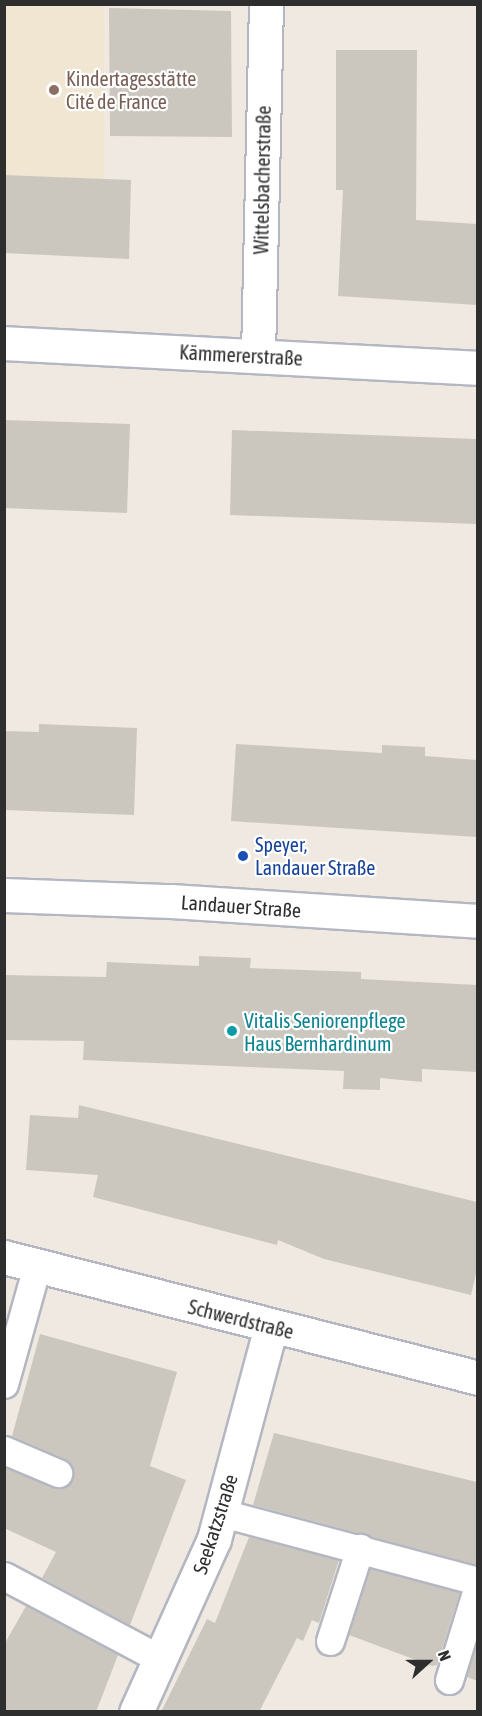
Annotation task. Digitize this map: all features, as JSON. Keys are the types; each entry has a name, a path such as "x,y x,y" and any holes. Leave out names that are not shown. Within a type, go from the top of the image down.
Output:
{"street":[{"name":"Wittelsbacherstraße","path":"258,355 266,4"},
{"name":"Kämmererstraße","path":"4,343 477,368"},
{"name":"Landauer Straße","path":"4,896 171,901 477,921"},
{"name":"Schwerdstraße","path":"4,1257 272,1328 477,1378"},
{"name":"Seekatzstraße","path":"136,1712 162,1660 222,1513 272,1328"}],"lane":[{"path":"4,1384 37,1266"},
{"path":"4,1450 58,1473"},
{"path":"222,1513 477,1581"},
{"path":"330,1641 360,1548"},
{"path":"4,1576 162,1660"},
{"path":"449,1680 477,1586"}],"shaded area":[{"name":"Kindertagesstätte Cité de France","path":"5,5 104,5 104,179 5,175"}],"building":[{"path":"109,8 231,11 232,137 110,136"},
{"path":"336,50 417,50 416,220 477,224 477,305 338,296 343,190 336,190"},
{"path":"4,175 131,180 129,259 4,253"},
{"path":"4,420 130,424 127,513 4,508"},
{"path":"232,430 477,439 477,524 230,515"},
{"path":"39,724 137,728 134,815 4,810 4,731 39,732"},
{"path":"236,744 382,753 382,745 425,747 425,756 477,760 477,837 231,821"},
{"name":"Vitalis Seniorenpflege Haus Bernhardinum","path":"199,956 251,958 250,968 361,972 361,979 477,985 477,1072 422,1069 422,1082 380,1078 380,1090 343,1089 344,1071 83,1060 84,1041 4,1040 4,975 106,977 107,962 199,966"},
{"path":"79,1105 477,1202 477,1269 471,1295 324,1259 278,1240 277,1245 93,1197 98,1175 26,1170 30,1115 78,1118"},
{"path":"40,1334 177,1372 150,1466 186,1480 130,1625 42,1578 56,1552 4,1528 4,1467 52,1488 67,1486 73,1479 73,1471 65,1459 12,1436"},
{"path":"274,1433 477,1482 477,1565 253,1505"},
{"path":"249,1537 339,1560 319,1623 312,1620 303,1641 297,1638 259,1712 161,1712 207,1619 215,1623"},
{"path":"370,1569 460,1592 437,1665 432,1666 349,1635"},
{"path":"26,1606 118,1655 96,1712 4,1712 4,1645"},
{"path":"477,1641 477,1681 467,1677"}],"place":[{"name":"Kindertagesstätte Cité de France","path":"54,90"},
{"name":"Speyer, Landauer Straße","path":"243,856"},
{"name":"Vitalis Seniorenpflege Haus Bernhardinum","path":"232,1031"}]}
